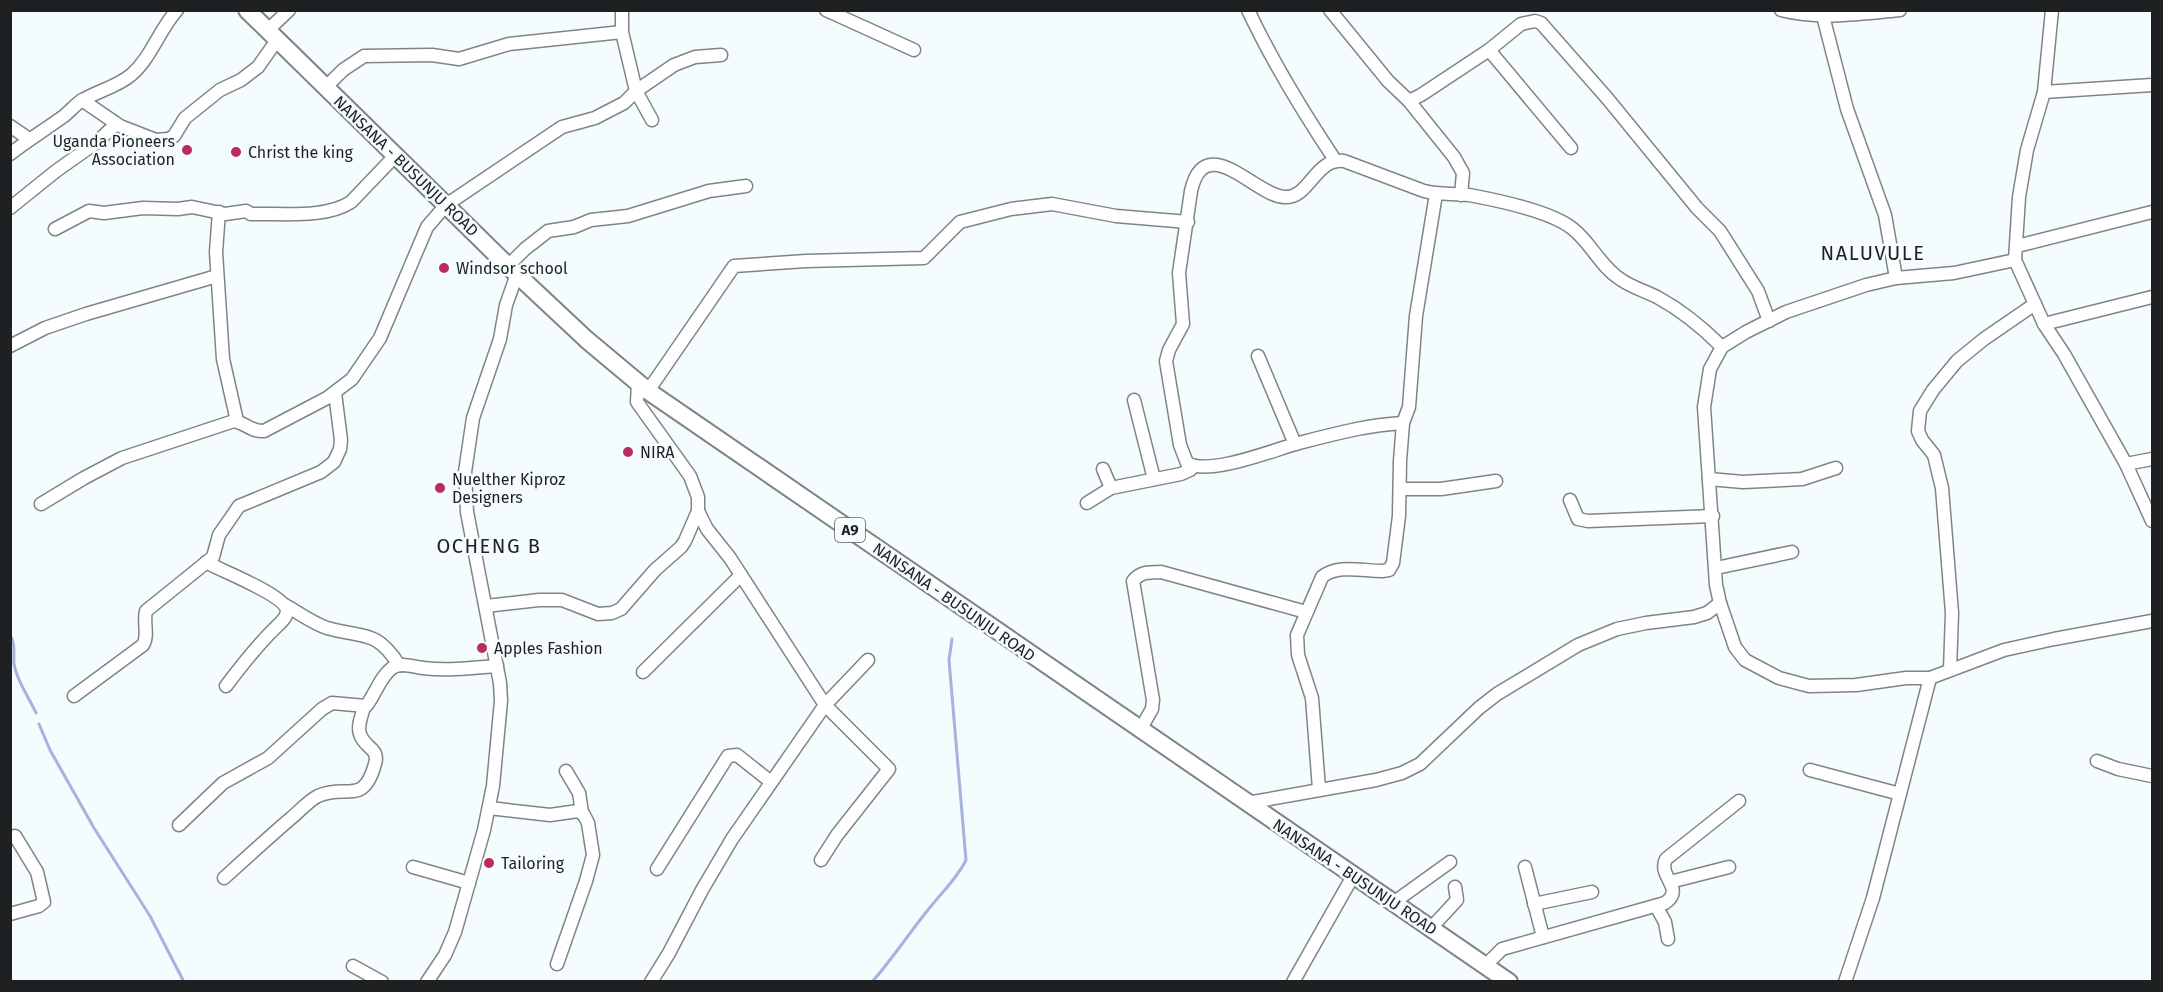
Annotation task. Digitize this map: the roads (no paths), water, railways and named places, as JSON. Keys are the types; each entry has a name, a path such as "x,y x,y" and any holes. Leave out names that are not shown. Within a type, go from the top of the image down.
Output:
{"main road":[{"name":"NANSANA - BUSUNJU ROAD","path":"247,10 513,270 587,340 643,387 1509,981"}],"street":[{"path":"10,154 64,116 82,100 119,83 132,74 151,51 168,20 177,10"},
{"path":"82,100 116,124 156,140 168,139 174,136 185,118 220,90 241,80 258,67 273,35 290,10"},
{"path":"622,10 622,32 636,91 652,120"},
{"path":"826,10 914,50"},
{"path":"1248,10 1288,85 1335,160"},
{"path":"1330,10 1454,157 1463,173 1461,195"},
{"path":"1781,10 1801,15 1823,16 1900,10"},
{"path":"2052,10 2044,92 2027,150 2019,197 2015,260 2044,324 2064,354 2126,464 2152,521"},
{"path":"1823,16 1847,109 1885,215 1896,278"},
{"path":"1409,101 1489,50 1521,24 1535,21 1546,27 1697,208 1720,231 1742,262 1758,291 1769,321"},
{"path":"326,87 343,70 364,56 432,55 459,59 509,44 622,32"},
{"path":"1489,50 1571,148"},
{"path":"219,212 216,252 223,359 237,421 253,431 264,431 335,393 352,379 371,353 388,319 427,227 446,205 562,127 604,114 624,103 636,91 674,64 694,57 721,55"},
{"path":"2044,92 2152,85"},
{"path":"10,208 97,142 116,124"},
{"path":"10,126 29,139"},
{"path":"55,229 89,211 104,213 143,208 192,207 225,214 246,210 251,214 307,215 343,207 351,202 395,156"},
{"path":"1403,423 1359,428 1216,466 1194,466 1186,463 1166,361 1168,350 1184,324 1179,273 1193,182 1197,175 1208,166 1221,166 1233,170 1268,192 1283,197 1297,194 1319,170 1335,160 1344,161 1436,194 1461,195 1508,204 1563,222 1579,234 1609,272 1673,306 1722,347"},
{"path":"427,981 445,955 455,932 493,786 501,701 497,666 467,512 465,472 472,418 500,339 513,270 525,249 548,231 574,227 591,220 628,216 709,191 746,186"},
{"path":"1319,789 1312,698 1298,655 1297,635 1322,577 1330,571 1389,570 1393,563 1396,550 1403,423 1409,407 1416,316 1436,194"},
{"path":"486,606 539,600 562,600 598,614 612,613 621,609 655,570 681,547 698,511 698,497 690,476 637,402 643,387 734,266 806,261 924,258 960,222 1011,209 1052,204 1105,215 1188,222"},
{"path":"2017,246 2152,212"},
{"path":"2015,260 1945,275 1896,278 1812,302 1730,340 1722,347 1710,369 1704,407 1716,585 1735,647 1745,660 1779,678 1809,686 1827,687 1906,678 1930,678 2004,650 2152,621"},
{"path":"10,346 45,328 76,317 217,276"},
{"path":"2044,324 2152,297"},
{"path":"1950,670 1952,613 1941,488 1934,455 1918,431 1920,411 1933,390 1957,361 1984,339 2035,304"},
{"path":"1258,356 1296,444"},
{"path":"74,696 143,645 146,639 144,619 146,611 215,553 219,535 239,506 321,472 334,462 342,440 335,393"},
{"path":"1134,400 1154,479"},
{"path":"41,504 122,458 237,421"},
{"path":"2126,464 2152,459"},
{"path":"1087,503 1111,488 1181,474 1194,466"},
{"path":"1709,479 1743,482 1802,479 1836,468"},
{"path":"1103,469 1111,488"},
{"path":"1400,489 1441,489 1496,481"},
{"path":"1570,500 1578,519 1588,521 1713,516"},
{"path":"698,511 707,530 741,575 825,705 889,770 837,835 821,860"},
{"path":"1716,568 1792,552"},
{"path":"206,562 252,584 315,623 378,640 389,650 399,665"},
{"path":"1140,730 1152,709 1153,700 1133,581 1137,576 1142,573 1161,572 1306,612"},
{"path":"643,672 741,575"},
{"path":"1247,803 1376,780 1402,773 1420,764 1497,694 1578,645 1617,629 1694,617 1707,613 1720,603"},
{"path":"226,686 286,615 285,605"},
{"path":"651,981 732,839 825,705 868,660"},
{"path":"224,878 315,798 334,792 358,791 364,788 374,770 377,758 374,750 362,739 359,732 364,707 386,673 399,665 427,669 497,666"},
{"path":"1845,981 1873,898 1930,678"},
{"path":"178,825 223,783 268,758 322,709 332,703 364,707"},
{"path":"657,869 728,756 737,755 771,782"},
{"path":"2097,761 2118,769 2152,776"},
{"path":"1810,770 1900,794"},
{"path":"556,964 593,855 588,823 582,813 582,801 566,771"},
{"path":"1485,966 1502,949 1665,903 1672,896 1673,887 1664,868 1666,859 1739,801"},
{"path":"489,808 550,815 578,811 582,813"},
{"path":"10,914 39,906 44,902 37,872 15,836"},
{"path":"1393,903 1450,862"},
{"path":"413,867 468,884"},
{"path":"1525,867 1543,937"},
{"path":"1670,882 1729,867"},
{"path":"1293,981 1353,876"},
{"path":"1431,928 1457,900 1455,887"},
{"path":"1534,904 1592,892"},
{"path":"1656,906 1665,922 1668,939"},
{"path":"353,966 382,981"}],"waterway":[{"path":"10,635 14,645 16,671 36,713"},
{"path":"872,982 955,878 966,860 949,660 952,639"},
{"path":"39,724 50,750 94,828 150,916 184,982"}],"place":[{"name":"Uganda Pioneers Association","path":"187,150"},
{"name":"Christ the king","path":"236,152"},
{"name":"Windsor school","path":"444,268"},
{"name":"NIRA","path":"628,452"},
{"name":"Nuelther Kiproz Designers","path":"440,488"},
{"name":"Apples Fashion","path":"482,648"},
{"name":"Tailoring","path":"489,863"}],"district":[{"name":"NALUVULE","path":"1873,253"},
{"name":"OCHENG B","path":"489,546"}]}
